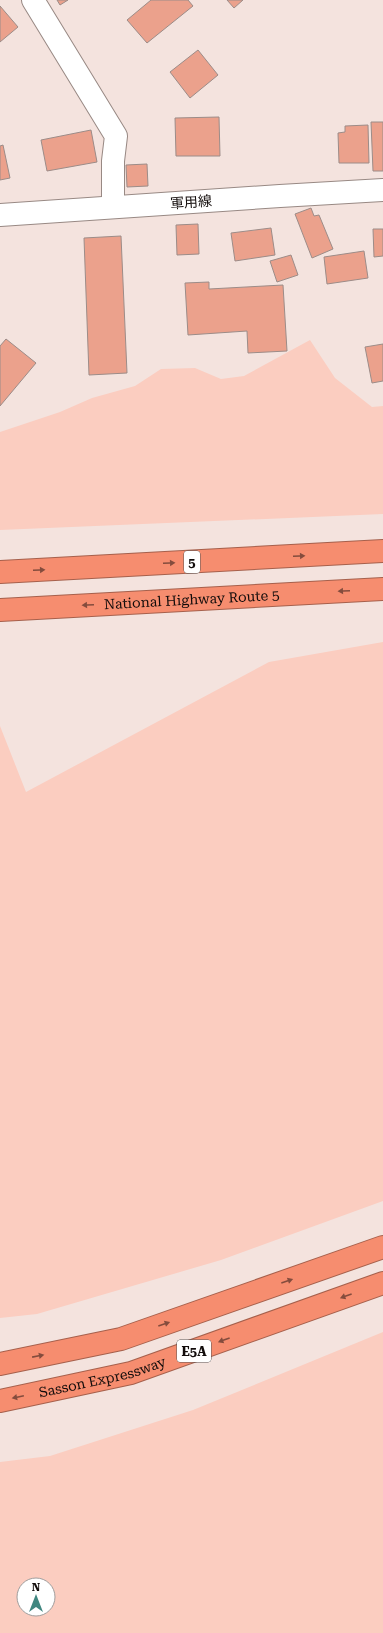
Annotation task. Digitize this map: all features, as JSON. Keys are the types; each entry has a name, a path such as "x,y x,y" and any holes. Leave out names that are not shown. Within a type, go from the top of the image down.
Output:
{"highway":[{"name":"5","path":"0,572 383,551"},
{"name":"National Highway Route 5","path":"0,610 383,589"},
{"name":"E5A","path":"0,1364 120,1339 383,1247"},
{"name":"Sasson Expressway","path":"0,1401 130,1373 383,1283"}],"street":[{"path":"33,0 116,136 113,161 113,207"},
{"name":"軍用線","path":"0,215 383,190"}],"shaded area":[{"path":"310,340 335,378 372,407 383,406 383,514 0,530 0,432 60,412 92,398 135,386 161,369 195,368 221,379 244,376"},
{"path":"383,642 383,1201 221,1260 37,1314 0,1318 0,726 26,792 269,662"},
{"path":"383,1332 383,1633 0,1633 0,1462 50,1456 193,1410"}],"building":[{"path":"57,0 68,0 60,5"},
{"path":"151,0 188,0 193,6 147,43 127,20"},
{"path":"227,0 243,0 234,8"},
{"path":"0,6 18,27 0,42"},
{"path":"198,50 218,75 190,98 170,72"},
{"path":"219,117 220,156 176,156 175,118"},
{"path":"371,122 383,122 383,171 373,171"},
{"path":"368,125 369,163 339,163 338,133 345,132 345,126"},
{"path":"91,130 97,162 47,171 41,140"},
{"path":"3,145 10,178 0,180 0,146"},
{"path":"147,164 148,186 127,187 126,165"},
{"path":"311,208 314,216 319,215 333,249 312,258 295,214"},
{"path":"198,224 199,254 177,255 176,225"},
{"path":"271,228 275,255 235,261 231,233"},
{"path":"373,229 383,229 383,256 374,257"},
{"path":"121,236 127,373 89,375 84,238"},
{"path":"364,251 368,278 327,284 324,257"},
{"path":"291,255 298,275 277,282 270,261"},
{"path":"209,282 209,289 283,285 287,351 248,353 247,331 188,335 185,283"},
{"path":"6,339 36,363 0,406 0,346"},
{"path":"383,344 383,381 372,383 365,347"}]}
